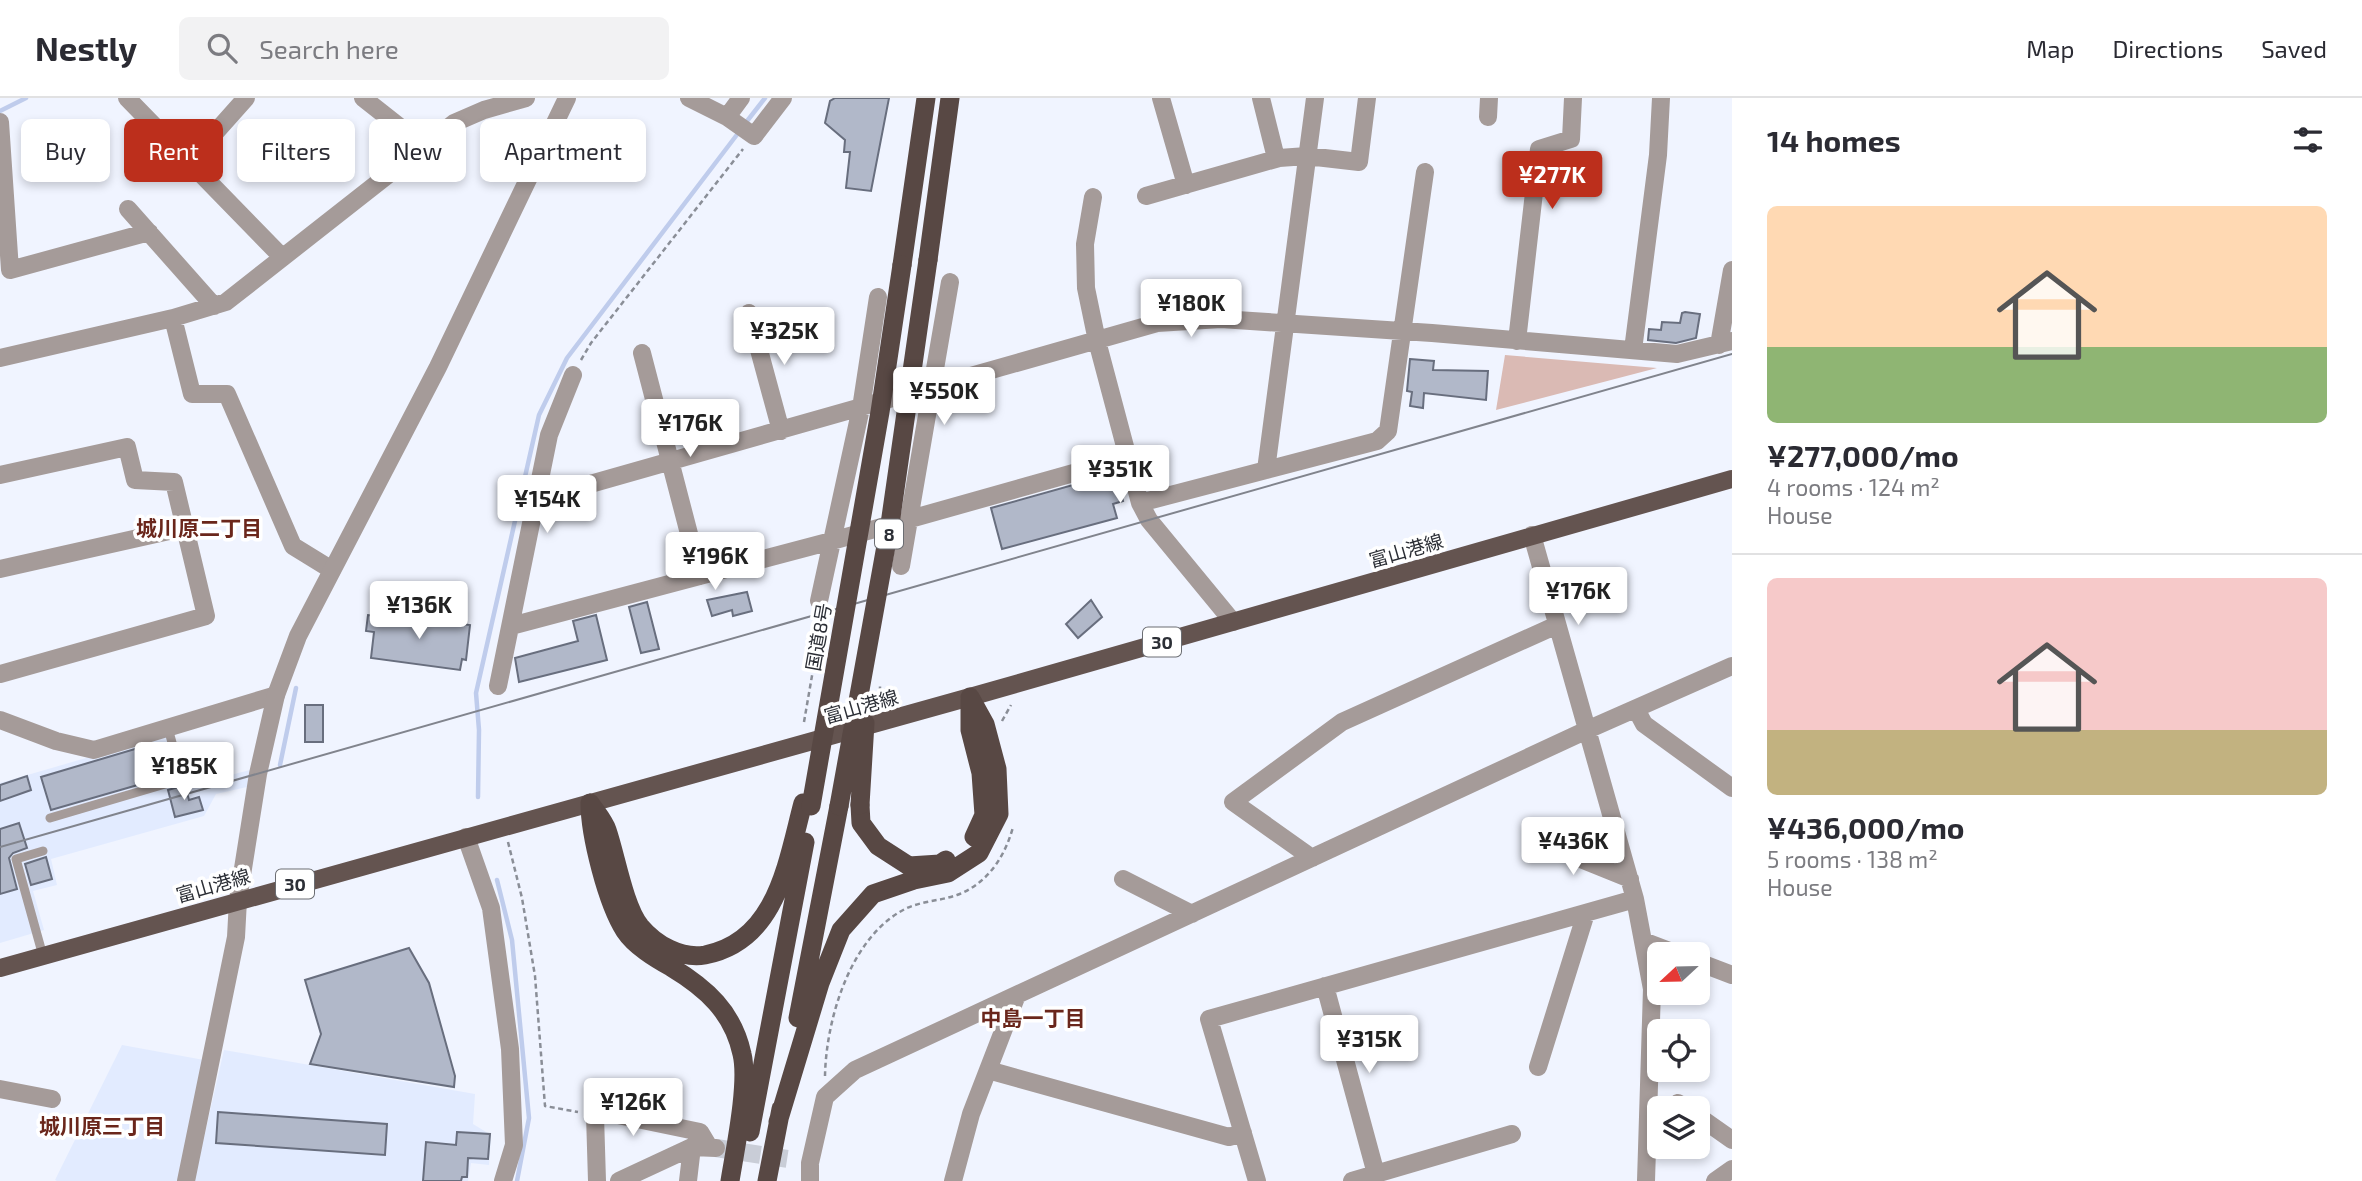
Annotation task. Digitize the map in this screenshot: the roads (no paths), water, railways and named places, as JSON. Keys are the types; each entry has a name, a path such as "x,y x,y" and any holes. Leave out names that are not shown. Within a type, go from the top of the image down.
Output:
{"highway":[{"name":"国道8号","path":"807,804 842,633 880,412 926,98"},
{"name":"8","path":"767,1181 871,639 950,98"},
{"path":"871,639 860,805 862,823 878,846 909,866 940,864 971,844 984,815 981,773 970,730 970,697"},
{"path":"778,1122 820,982 841,930 873,894 914,880 948,873 979,853 999,814 997,769 985,724 970,697"},
{"path":"590,803 607,827 621,879 639,925 659,944 691,958 716,953 747,938 769,910 784,875 807,804"},
{"path":"590,803 590,828 606,885 625,931 652,956 711,995 729,1016 743,1056 741,1113 730,1181"},
{"path":"740,1181 807,804"}],"main road":[{"name":"富山港線","path":"0,968 970,697 1732,479"}],"street":[{"path":"127,98 147,119"},
{"path":"223,124 246,98"},
{"path":"363,98 390,119"},
{"path":"463,119 526,98"},
{"path":"186,1181 236,937 238,900 258,774 276,695 298,636 438,367 567,98"},
{"path":"689,98 727,117 754,136 783,98"},
{"path":"727,117 741,98"},
{"path":"1161,98 1186,185"},
{"path":"1261,98 1276,158"},
{"path":"1266,470 1315,98"},
{"path":"1146,196 1276,158 1307,156 1359,162 1367,98"},
{"path":"1488,117 1489,98"},
{"path":"1517,341 1539,149 1571,139 1573,98"},
{"path":"1633,350 1658,155 1661,98"},
{"path":"0,122 10,270 149,232"},
{"path":"1140,503 1377,441 1388,431 1400,331 1425,172"},
{"path":"208,182 281,257"},
{"path":"0,358 173,318 226,302 378,182"},
{"path":"1093,197 1085,244 1086,288 1097,341 1140,503 1149,520 1233,622"},
{"path":"128,209 215,306"},
{"path":"534,500 1175,320 1221,319 1400,331 1677,354 1726,343 1732,270"},
{"path":"901,566 950,282"},
{"path":"819,601 861,408 878,297"},
{"path":"749,313 781,431"},
{"path":"173,318 192,394 227,394 293,546 332,570"},
{"path":"642,353 699,576"},
{"path":"498,686 549,435 573,375"},
{"path":"0,475 127,447 135,480 174,482 187,527 206,616 0,674"},
{"path":"510,626 909,520 1127,458"},
{"path":"0,569 187,527"},
{"path":"1532,535 1636,899 1652,989 1646,1181"},
{"path":"1312,858 1233,802 1342,722 1557,625"},
{"path":"805,1168 825,1097 855,1070 1587,730 1732,666"},
{"path":"0,720 56,741 94,750 276,695"},
{"path":"1636,709 1644,724 1732,788"},
{"path":"466,837 491,908 510,1048 514,1145 503,1181"},
{"path":"1531,839 1630,879"},
{"path":"1123,878 1192,914"},
{"path":"1257,1181 1209,1019 1636,899"},
{"path":"1538,1067 1586,913"},
{"path":"1643,941 1647,943"},
{"path":"1710,967 1732,975"},
{"path":"1325,986 1376,1174"},
{"path":"953,1181 971,1114 1017,995"},
{"path":"988,1070 1229,1137 1243,1133"},
{"path":"0,1089 52,1099"},
{"path":"597,1181 596,1115 613,1114 700,1132 706,1147 688,1181"},
{"path":"1710,1124 1732,1140"},
{"path":"1352,1181 1512,1134"},
{"path":"619,1181 706,1147"},
{"path":"1715,1181 1732,1169"}],"lane":[{"path":"50,818 182,779 168,728"},
{"path":"43,851 16,859 43,956"}],"waterway":[{"path":"0,111 26,98"},
{"path":"744,125 765,98"},
{"path":"478,797 479,730 476,693 539,415 567,358 739,132"},
{"path":"280,765 296,688"},
{"path":"497,880 512,940 529,1118 517,1181"}],"tunnel":[{"path":"716,1148 794,1160"}],"tram line":[{"path":"0,847 1732,354"}],"district":[{"name":"城川原二丁目","path":"199,527"},
{"name":"中島一丁目","path":"1033,1017"},
{"name":"城川原三丁目","path":"102,1125"}]}
